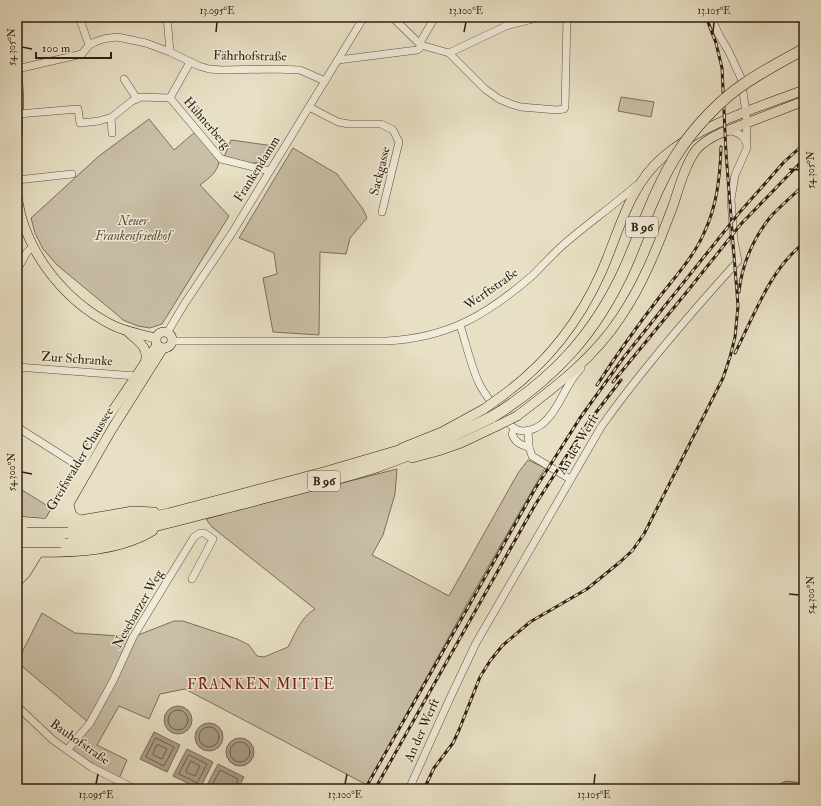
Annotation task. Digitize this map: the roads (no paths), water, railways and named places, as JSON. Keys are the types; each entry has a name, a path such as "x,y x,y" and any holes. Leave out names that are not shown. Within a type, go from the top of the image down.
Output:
{"highway":[{"name":"B 96","path":"20,540 109,527 169,514 327,472 495,422 546,379 567,358 589,332 613,293 661,183 679,151 693,134 716,107 743,84 804,49"},
{"name":"B 96","path":"20,540 61,542 100,537 161,524 375,467 429,447 457,434"},
{"path":"68,505 71,516 79,521"},
{"path":"17,522 52,524 134,512 169,514"},
{"path":"20,540 34,552 75,550 124,543 142,536 161,524"}],"main road":[{"path":"17,68 17,137"},
{"name":"Werftstraße","path":"640,183 662,158 682,142 704,130 804,90"},
{"path":"375,467 438,451 461,443 495,422 517,416 562,382 587,359 601,343 620,318 642,281 659,243 687,168 696,150 708,139 804,101"},
{"path":"394,451 442,432 484,409 521,381 543,361 576,319 598,279 624,213 640,183"},
{"path":"17,194 23,222 33,247 48,270 71,296 102,319 124,330 159,344 169,346 170,337 160,332 159,344"},
{"path":"124,330 145,348 147,357 144,365"},
{"name":"Greifswalder Chaussee","path":"17,582 26,573 34,552 52,524 80,467 105,422 159,344"},
{"name":"Greifswalder Chaussee","path":"52,524 68,505 159,344"},
{"name":"Greifswalder Chaussee","path":"18,564 34,552"}],"street":[{"path":"79,17 89,45"},
{"path":"166,17 170,52"},
{"name":"Frankendamm","path":"170,337 185,303 232,233 364,17"},
{"path":"392,17 421,45 449,53 485,89 499,99 521,107 557,110 564,110 566,92 567,17"},
{"path":"338,60 410,52 420,48 421,41 435,17"},
{"path":"506,17 506,26"},
{"path":"449,53 506,26 541,17"},
{"name":"An der Werft","path":"409,789 450,696 476,643 600,427 618,402 738,261 734,241 732,192 735,175 747,148 746,113 741,78 730,52 719,36 711,17"},
{"name":"Fährhofstraße","path":"17,68 82,54 89,45 103,39 118,37 146,43 204,67 222,70 300,70 324,81"},
{"name":"Hühnerberg","path":"190,62 170,98 221,159 269,171"},
{"path":"124,79 137,99"},
{"path":"18,114 78,109 80,123 99,121 111,118 132,101 141,97 170,98"},
{"name":"Sackgasse","path":"309,107 338,122 359,125 381,124 393,130 399,142 382,212"},
{"path":"111,118 112,133"},
{"path":"727,131 735,132 744,137 747,148"},
{"path":"17,180 72,174"},
{"name":"Werftstraße","path":"170,337 399,340 420,337 460,325 492,307 524,282 564,245 640,183"},
{"path":"17,270 27,252 33,247"},
{"path":"460,325 478,382 499,412 514,429 518,431 528,430 540,426 551,415 570,383 587,359"},
{"name":"Zur Schranke","path":"17,367 136,376"},
{"path":"17,427 80,467"},
{"path":"514,429 512,434 514,439 521,445 529,447"},
{"path":"528,430 529,447 532,456 570,479"},
{"name":"Nesebanzer Weg","path":"67,750 90,723 113,681 133,638 194,537 200,533 204,533 213,539 192,579"},
{"name":"Bauhofstraße","path":"17,706 40,728 91,767 135,789"}],"water":[{"path":"178,706 184,707 188,710 191,714 191,726 188,730 184,733 178,734 172,733 168,730 165,726 164,720 165,714 168,710 172,707"},
{"path":"209,723 215,724 219,727 222,731 222,743 219,747 215,750 209,751 203,750 199,747 196,743 195,737 196,731 199,727 203,724"},
{"path":"154,732 180,745 167,772 140,759"},
{"path":"240,738 246,739 250,742 253,746 253,758 250,762 246,765 240,766 234,765 230,762 227,758 226,752 227,746 230,742 234,739"},
{"path":"187,749 213,762 200,789 173,776"},
{"path":"218,764 244,777 238,789 205,789"},
{"path":"786,781 804,783 804,789 768,789"}],"railway":[{"path":"424,789 434,768 453,743 480,677 502,646 530,622 587,589 632,551 644,534 723,378 735,337 738,306 726,153 722,68 716,43 706,17"},
{"path":"365,789 535,489 580,418 624,357 739,213 784,162 804,144"},
{"path":"597,385 636,328 684,266 700,241 715,202 719,180 721,147"},
{"path":"613,382 741,224 804,159"},
{"path":"739,292 746,261 760,232 772,215 804,185"},
{"path":"735,353 772,279 792,254 804,243"},
{"path":"375,789 535,505 587,424 621,380"}],"district":[{"name":"FRANKEN MITTE","path":"261,684"}],"park label":[{"name":"Neuer Frankenfriedhof","path":"133,228"}]}
